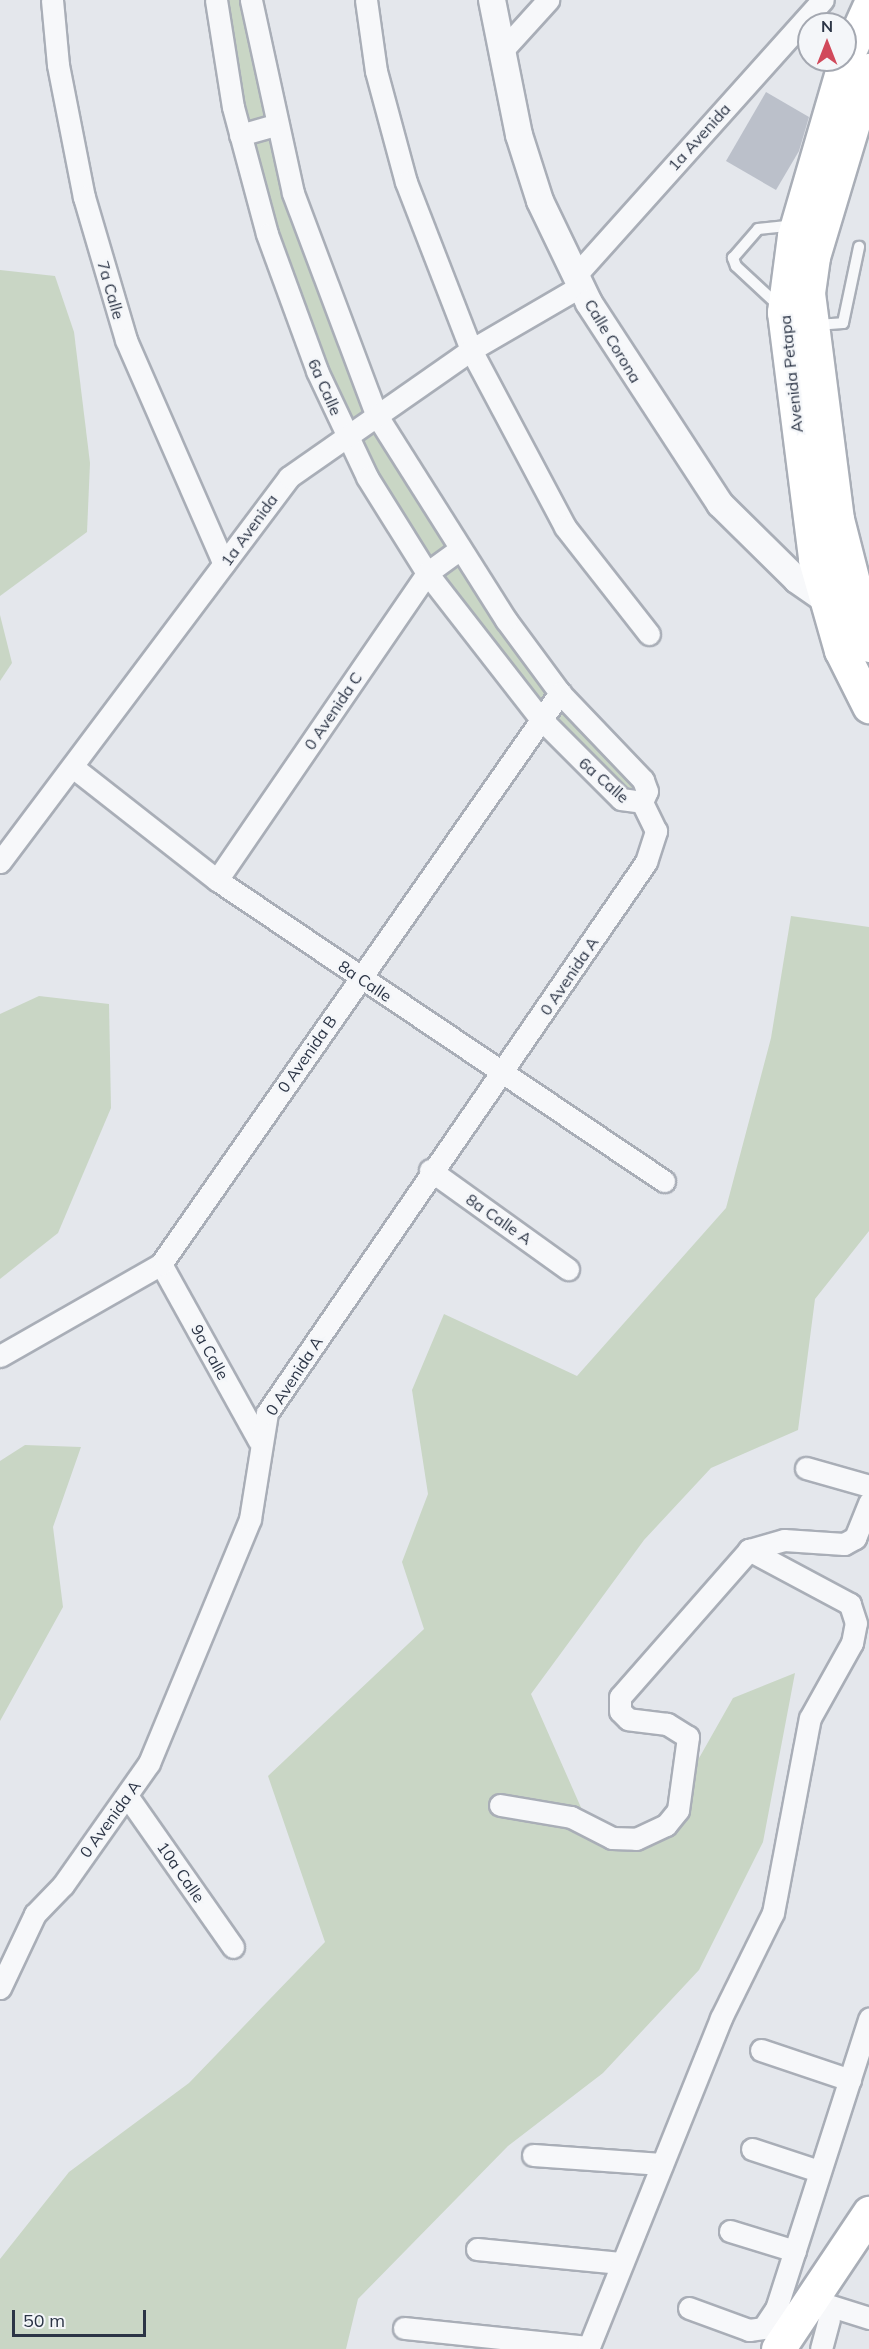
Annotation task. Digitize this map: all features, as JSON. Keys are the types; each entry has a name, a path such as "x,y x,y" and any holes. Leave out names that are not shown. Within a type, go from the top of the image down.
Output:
{"main road":[{"name":"Avenida Petapa","path":"869,7 846,58 797,225 797,318 838,597 869,706"},
{"name":"Avenida Petapa","path":"797,318 869,70"},
{"name":"Avenida Petapa","path":"838,597 869,645"},
{"path":"799,2318 869,2213"}],"street":[{"name":"7a Calle","path":"52,0 58,65 84,197 126,340 224,564"},
{"name":"6a Calle","path":"216,0 240,135 289,302 347,435 427,573 540,717 621,799 630,805 642,802 647,791 643,780 560,693 457,551 376,414 312,248 276,125 250,0"},
{"path":"366,0 376,71 406,182 471,350 565,527 649,634"},
{"name":"Calle Corona","path":"492,0 500,53 540,201 578,281 720,504 767,556 838,597"},
{"path":"500,53 548,0"},
{"name":"1a Avenida","path":"0,862 74,768 289,477 376,414 578,281 823,0"},
{"path":"240,135 276,125"},
{"name":"0 Avenida C","path":"217,880 427,573 457,551"},
{"name":"0 Avenida B","path":"0,1356 161,1264 540,717 560,693"},
{"name":"8a Calle","path":"74,768 217,880 664,1181"},
{"name":"0 Avenida A","path":"0,1988 35,1914 128,1797 149,1763 250,1519 259,1441 267,1413 430,1170 502,1074 653,851 656,831 642,802"},
{"name":"8a Calle A","path":"430,1170 568,1269"},
{"name":"9a Calle","path":"161,1264 259,1441"},
{"path":"806,1468 869,1486"},
{"path":"500,1805 571,1817 612,1838 636,1839 666,1825 678,1810 688,1737 667,1724 628,1719 618,1704 749,1550 784,1540 844,1544 855,1538 869,1503"},
{"path":"404,2328 588,2348 620,2263 721,2018 773,1913 810,1718 852,1643 856,1623 850,1604 749,1550"},
{"name":"10a Calle","path":"128,1797 233,1947"},
{"path":"821,2349 799,2318 795,2251 869,2019"},
{"path":"761,2050 850,2080"},
{"path":"752,2149 819,2171"},
{"path":"533,2155 662,2164"},
{"path":"730,2231 795,2251"},
{"path":"477,2248 620,2263"},
{"path":"689,2308 756,2330 799,2318 869,2318"}],"lane":[{"path":"797,225 758,229 733,258 736,266 797,318 843,323 859,247"}],"green space":[{"path":"216,0 251,0 331,302 457,551 643,780 630,805 427,573 289,302"},
{"path":"0,270 55,276 74,332 90,463 87,532 0,596"},
{"path":"0,615 12,663 0,681"},
{"path":"791,916 869,927 869,1231 815,1299 798,1430 711,1468 644,1540 531,1694 590,1828 655,1836 733,1698 795,1673 763,1842 699,1970 603,2073 508,2146 358,2299 346,2349 0,2349 0,2259 69,2172 189,2083 325,1942 268,1776 424,1629 402,1562 428,1494 412,1390 444,1314 577,1376 726,1208 771,1038"},
{"path":"39,996 109,1004 111,1108 58,1233 0,1279 0,1014"},
{"path":"25,1445 81,1447 53,1527 63,1607 0,1721 0,1461"}],"building":[{"path":"766,92 809,117 799,151 776,190 726,161"}]}
